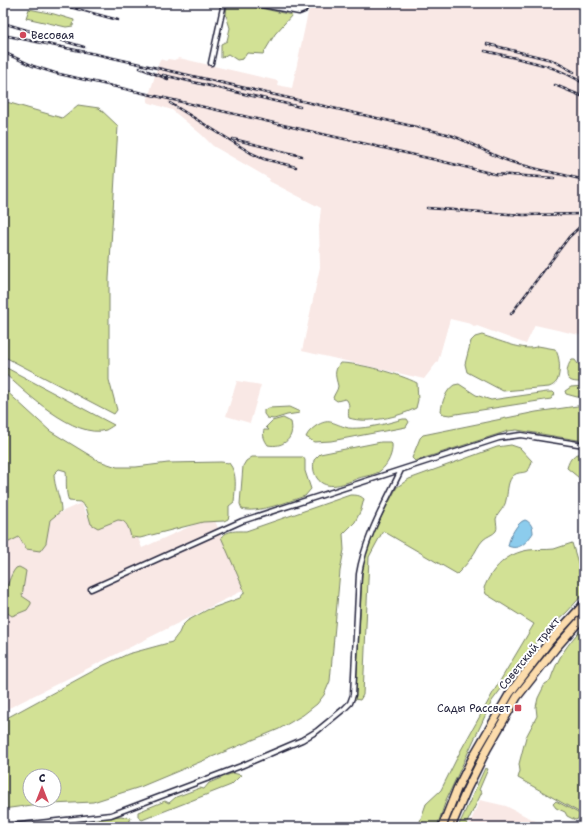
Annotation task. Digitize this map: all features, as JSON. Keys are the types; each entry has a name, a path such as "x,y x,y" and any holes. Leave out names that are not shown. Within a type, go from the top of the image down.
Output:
{"highway":[{"name":"Советский тракт","path":"442,827 457,790 474,755 510,693 549,642 584,604"},
{"name":"Советский тракт","path":"451,827 487,749 517,697 555,649 584,616"}],"street":[{"path":"211,63 224,3"},
{"path":"253,3 299,12 304,10 307,3"},
{"path":"91,589 242,521 499,438 521,435 584,445"},
{"path":"3,826 111,815 241,766 302,740 317,731 345,708 350,703 353,695 359,574 361,561 368,540 401,470"}],"shaded area":[{"path":"310,3 584,3 584,336 535,325 526,344 477,326 475,327 471,324 450,319 438,361 424,379 302,351 320,267 319,226 321,208 269,181 270,179 213,146 172,110 147,102 160,59 166,61 168,59 174,60 179,58 278,81 277,85 292,88"},
{"path":"237,381 261,385 250,423 226,416"},
{"path":"3,475 48,518 81,503 91,523 127,510 142,548 213,516 244,590 3,711"},
{"path":"480,800 506,806 547,827 468,827"}],"green space":[{"path":"237,3 292,15 275,34 263,54 247,53 243,59 237,60 228,54 221,58 221,44 227,41 230,28 226,15 227,6"},
{"path":"29,9 74,20 73,26 66,27 26,18"},
{"path":"3,101 62,118 78,105 99,108 118,126 109,279 109,380 117,410 114,414 3,356"},
{"path":"482,335 519,347 533,348 538,346 555,349 559,364 557,381 549,387 503,391 467,372 465,364 471,341 475,337"},
{"path":"572,360 575,360 578,364 584,366 584,382 572,381 568,378 567,372 569,364"},
{"path":"340,363 348,363 379,370 417,383 418,400 416,408 383,419 356,420 349,418 349,404 347,400 337,401 333,398 338,388 336,372"},
{"path":"3,366 114,425 106,430 94,431 80,428 65,421 37,401 3,372"},
{"path":"459,384 476,395 491,400 547,392 553,392 555,394 551,399 450,415 443,414 441,411 443,400 451,387"},
{"path":"584,386 584,396 577,397 566,394 565,391 571,387"},
{"path":"3,388 50,431 99,461 117,467 136,467 168,463 229,463 234,472 235,486 234,502 229,506 228,519 224,521 203,522 140,538 131,537 126,523 121,520 98,528 91,524 86,507 80,502 69,501 66,471 59,469 54,474 61,511 50,520 46,543 40,551 26,549 19,537 3,545"},
{"path":"584,405 584,441 517,430 508,431 415,461 412,458 420,438 423,435 536,412"},
{"path":"289,407 300,413 274,419 267,418 264,414 264,410 269,408"},
{"path":"283,418 291,422 292,428 290,437 287,441 279,445 268,445 264,438 264,430 269,430 266,427 272,421"},
{"path":"407,419 409,422 406,427 331,441 314,442 306,437 313,428 324,422 330,422 348,428 360,428 376,426"},
{"path":"381,442 390,442 392,447 388,462 378,472 336,485 326,485 317,478 313,464 314,460 320,454"},
{"path":"511,445 520,448 532,461 530,466 526,472 515,474 510,479 505,503 496,519 497,530 483,540 457,574 383,531 369,557 363,695 360,700 354,699 356,691 364,559 376,527 397,487 409,479 497,447"},
{"path":"584,453 584,482 567,468 572,457 577,454"},
{"path":"252,457 303,457 305,460 305,471 311,489 305,496 273,506 256,510 242,509 240,504 243,466 246,461"},
{"path":"350,495 358,496 364,499 361,510 355,522 343,534 344,550 340,571 330,681 324,695 317,704 303,715 279,729 140,787 93,802 62,804 62,768 22,768 22,806 3,809 3,720 104,665 128,654 172,642 187,621 207,610 240,598 244,593 244,590 221,537 229,532 246,531"},
{"path":"572,543 584,583 584,593 567,612 540,637 492,701 446,800 437,827 418,827 426,804 441,790 461,750 494,691 534,624 486,594 484,588 487,581 501,563 514,554 529,550 554,549"},
{"path":"19,567 26,571 22,596 31,602 31,604 27,610 12,616 3,610 3,592 7,587 14,571"},
{"path":"584,626 584,815 518,778 520,771 519,764 526,737 537,716 536,707 538,698 545,684 550,681 556,665 564,652"},
{"path":"485,768 488,769 479,790 482,792 465,827 458,827"},
{"path":"233,773 241,775 231,785 142,820 138,817 138,812 165,801 169,803 176,797 200,788 204,789 209,783"},
{"path":"556,801 578,813 578,819 575,820 567,816 565,812 556,808 553,804"},
{"path":"121,816 131,818 127,827 27,827"}],"water":[{"path":"525,520 531,525 533,533 522,545 516,547 508,546 514,531 522,521"}],"railway":[{"path":"55,3 118,20"},
{"path":"3,23 84,47"},
{"path":"3,35 100,55 447,134 506,160 584,180"},
{"path":"487,44 552,60 574,72"},
{"path":"485,51 549,67 573,77 584,84"},
{"path":"3,52 33,66 55,73 494,174 554,178"},
{"path":"140,68 168,79"},
{"path":"163,75 300,107"},
{"path":"555,85 584,97"},
{"path":"170,103 251,153 264,159 296,167"},
{"path":"233,139 302,156"},
{"path":"427,208 523,215 584,214"},
{"path":"511,314 569,237 584,223"}],"place":[{"name":"Весовая","path":"23,35"},
{"name":"Сады Рассвет","path":"518,708"}]}
